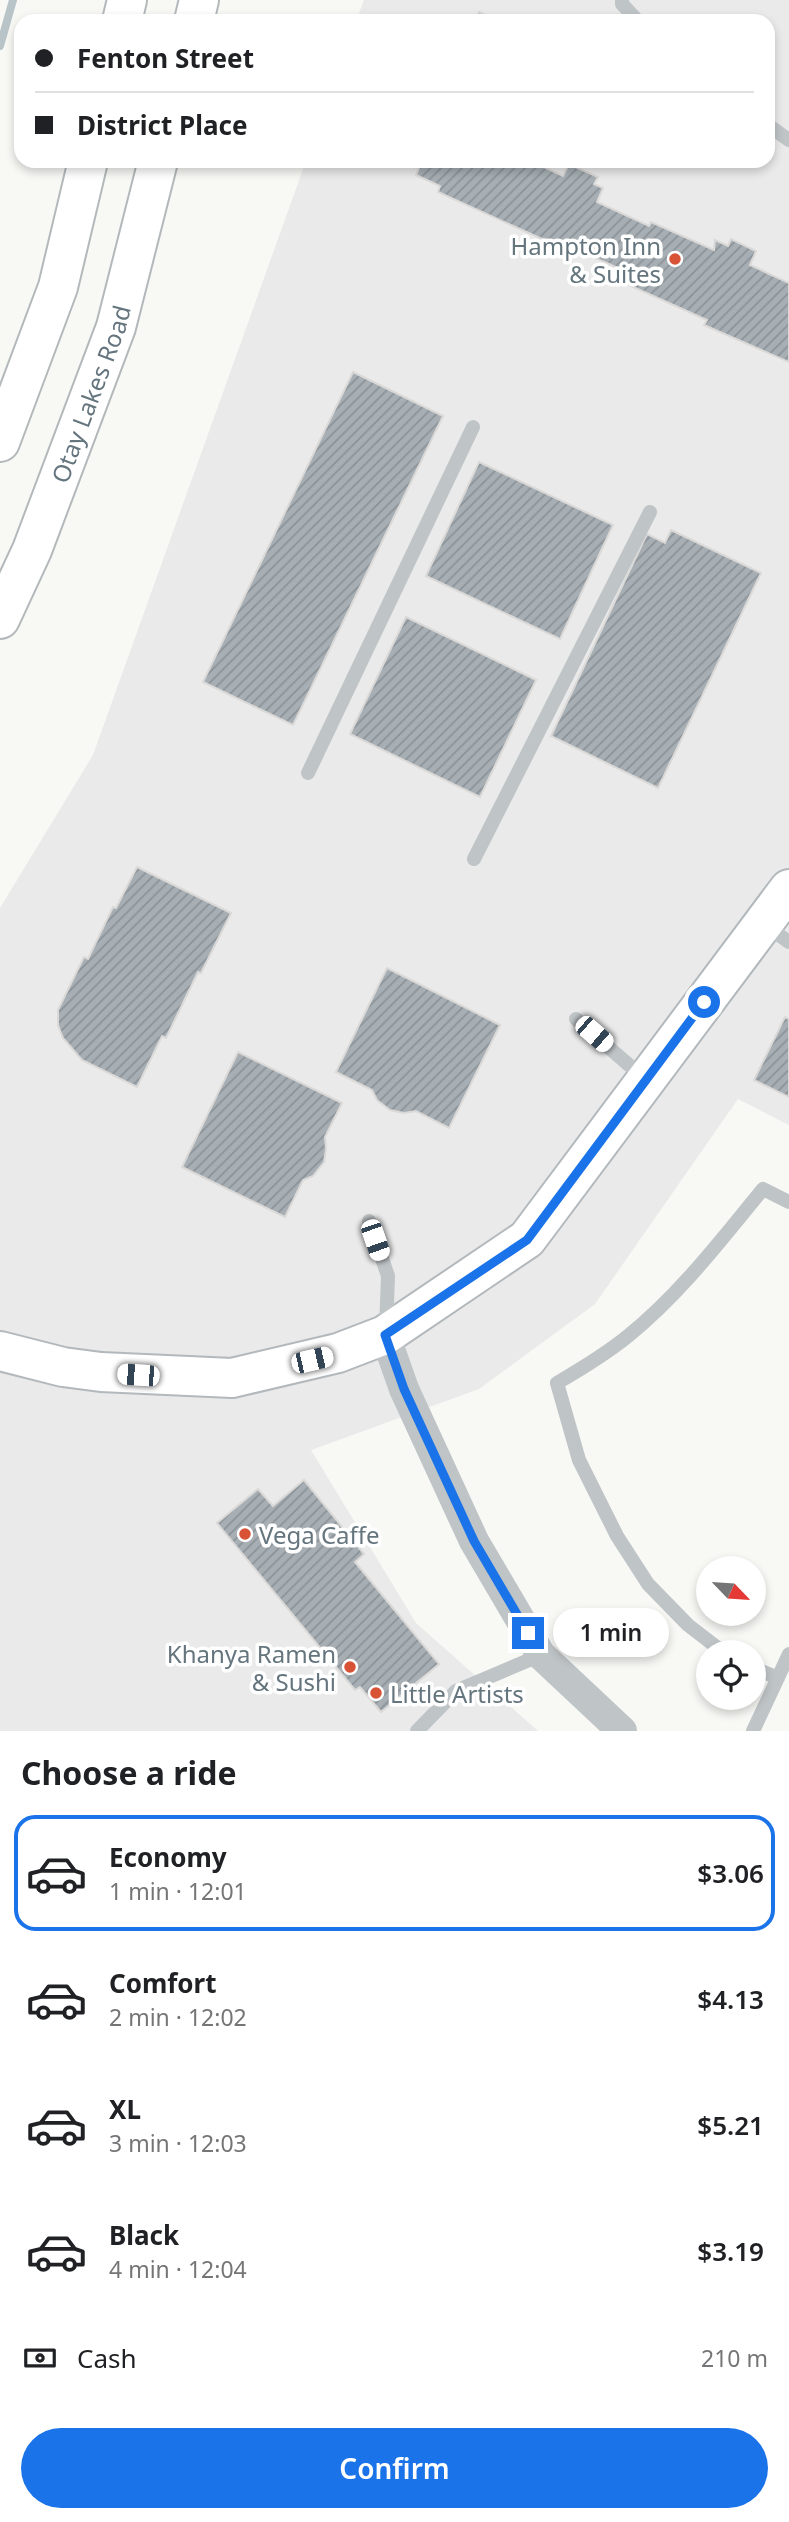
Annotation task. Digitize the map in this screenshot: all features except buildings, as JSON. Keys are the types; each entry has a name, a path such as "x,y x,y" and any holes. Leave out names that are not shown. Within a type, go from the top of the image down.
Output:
{"street":[{"path":"0,442 58,287 86,168"},
{"name":"Otay Lakes Road","path":"0,619 32,550 116,327 156,168"},
{"path":"0,1351 50,1364 101,1372 232,1378 338,1353 385,1335 527,1240 646,1080 776,933 789,888"},
{"path":"385,1335 404,1389 474,1541 541,1655 622,1731"}],"lane":[{"path":"622,0 622,4 631,14"},
{"path":"308,773 473,427"},
{"path":"474,859 650,512"},
{"path":"576,1019 646,1080"},
{"path":"707,1640 688,1625 648,1584 617,1536 579,1460 557,1383 628,1336 660,1306 763,1189 789,1202"},
{"path":"369,1221 387,1276 385,1335"},
{"path":"753,1731 789,1654"},
{"path":"417,1731 456,1691 541,1655"},
{"path":"766,1673 778,1678"}],"shaded area":[{"path":"364,0 789,0 789,1125 738,1099 595,1304 479,1389 311,1450 416,1623 538,1731 0,1731 0,908 93,755 303,168 775,168 775,14 359,14"}],"waterway":[{"path":"0,46 13,0"}],"place":[{"name":"Hampton Inn & Suites","path":"675,259"},
{"name":"Vega Caffe","path":"245,1534"},
{"name":"Khanya Ramen & Sushi","path":"350,1667"},
{"name":"Little Artists","path":"376,1693"}],"route":[{"path":"528,1633 474,1541 404,1389 385,1335 527,1240 704,1002"}]}
